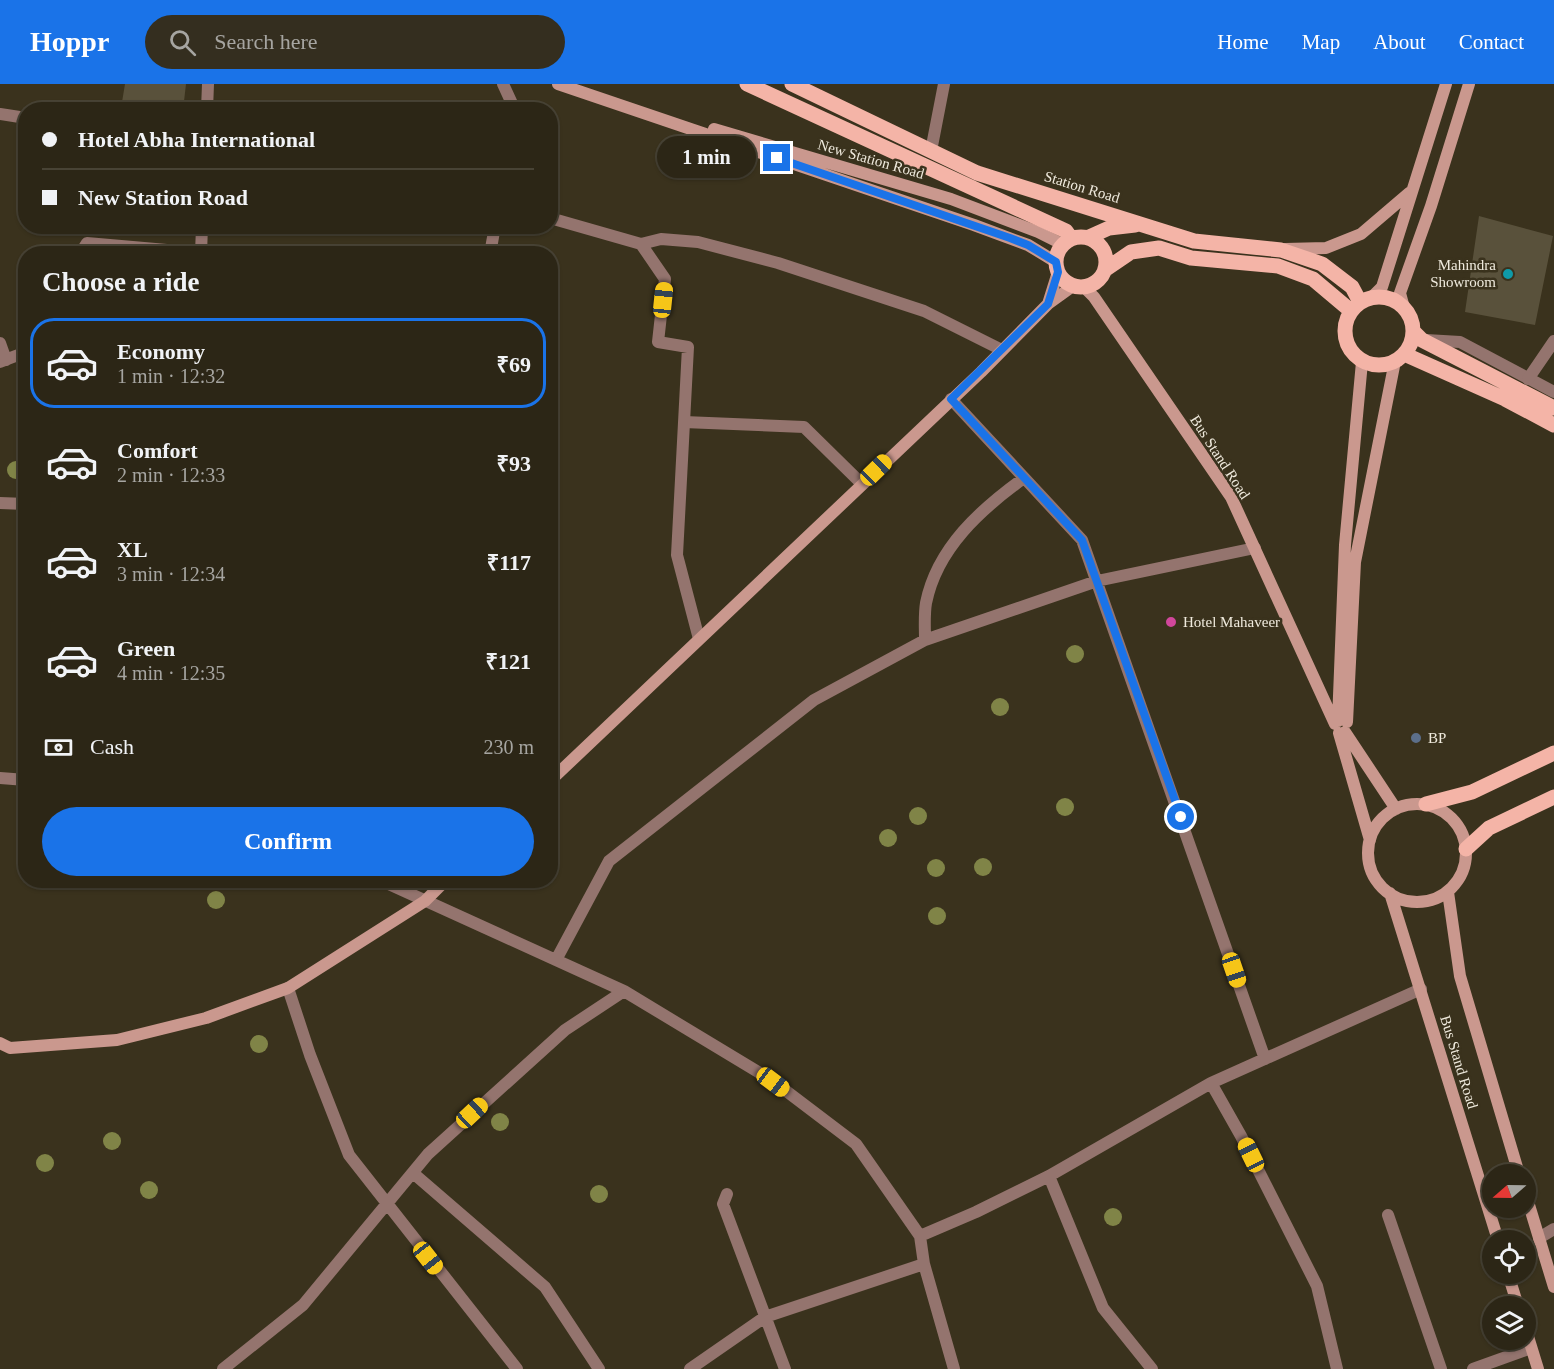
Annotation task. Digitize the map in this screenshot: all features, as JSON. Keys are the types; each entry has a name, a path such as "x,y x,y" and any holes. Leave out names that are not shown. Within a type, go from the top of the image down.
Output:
{"main road":[{"name":"New Station Road","path":"558,84 974,225 1028,245 1057,267"},
{"name":"New Station Road","path":"563,84 951,199 1066,241"},
{"path":"747,84 1066,231 1066,241 1048,304"},
{"name":"Station Road","path":"792,84 820,91 977,173 1194,241 1281,250 1322,264 1352,287 1360,304"},
{"path":"1446,84 1382,287 1360,304 1345,322 1344,333 1347,344 1362,362 1384,365 1400,358 1505,399 1554,425"},
{"path":"1469,84 1431,206 1400,293 1404,308 1417,335 1554,408"},
{"path":"1281,250 1326,248 1361,234 1411,191"},
{"path":"1066,241 1089,237 1109,228 1141,224"},
{"path":"1089,237 1098,242 1104,250 1107,260 1106,269"},
{"path":"558,773 1048,304 1079,287 1093,284 1106,269 1131,252 1159,248 1191,258 1278,266 1313,279 1360,304 1383,297 1404,308"},
{"path":"1057,267 1079,287"},
{"name":"Bus Stand Road","path":"1079,287 1094,297 1232,497 1341,727 1370,840"},
{"path":"1341,727 1355,562 1400,358 1417,335"},
{"path":"1362,362 1345,545 1341,727 1396,809"},
{"path":"1426,804 1441,810 1454,820 1462,833 1466,849 1465,865 1459,880 1448,892 1434,899 1419,902 1404,900 1390,893 1378,882 1371,868 1368,855 1375,827 1396,809 1409,804 1426,804 1472,792 1554,753"},
{"path":"1466,849 1489,828 1554,797"},
{"path":"0,1043 10,1048 117,1040 206,1018 288,988 425,901 438,888"},
{"name":"Bus Stand Road","path":"1448,892 1460,976 1516,1164"},
{"name":"Bus Stand Road","path":"1390,893 1495,1230"},
{"path":"1533,1218 1554,1287"},
{"path":"1532,1350 1538,1369"}],"street":[{"path":"207,102 208,84"},
{"path":"503,84 511,102"},
{"path":"931,151 944,84"},
{"path":"0,114 18,117"},
{"path":"558,220 641,244 661,239 698,242 778,263 924,311 1002,350"},
{"path":"85,246 87,243 121,246"},
{"path":"641,244 665,279 658,342 688,346 677,555 699,639"},
{"path":"1417,335 1460,342 1554,392"},
{"path":"1528,379 1554,341"},
{"path":"0,343 3,361 18,355"},
{"path":"951,399 1082,540 1265,1059"},
{"path":"684,422 804,427 862,484"},
{"path":"925,640 926,605 934,573 961,534 985,506 1024,478"},
{"path":"0,502 18,503"},
{"path":"556,960 609,861 814,700 925,640 1097,581 1255,548"},
{"path":"0,778 18,779"},
{"path":"397,888 624,991 773,1082 856,1144 920,1236 924,1264 954,1369"},
{"path":"288,988 310,1055 349,1155 517,1369"},
{"path":"920,1236 976,1212 1049,1176 1211,1083 1421,988"},
{"path":"223,1369 303,1305 428,1154 565,1030 624,991"},
{"path":"1211,1083 1241,1136 1317,1286 1337,1369"},
{"path":"413,1173 544,1287 599,1369"},
{"path":"1049,1176 1103,1308 1152,1369"},
{"path":"727,1194 723,1204 784,1369"},
{"path":"1388,1215 1441,1369"},
{"path":"1539,1238 1554,1229"},
{"path":"690,1369 765,1317 924,1264"},
{"path":"1473,1369 1525,1350"}],"building":[{"path":"125,84 186,84 184,102 122,102"},
{"name":"Mahindra Showroom","path":"1479,216 1553,236 1535,325 1465,312"}],"place":[{"name":"Mahindra Showroom","path":"1508,274"},
{"name":"Hotel Mahaveer","path":"1171,622"},
{"name":"BP","path":"1416,738"}],"route":[{"path":"777,158 1010,238 1028,245 1056,262 1058,272 1048,304 951,399 1082,540 1181,817"}]}
